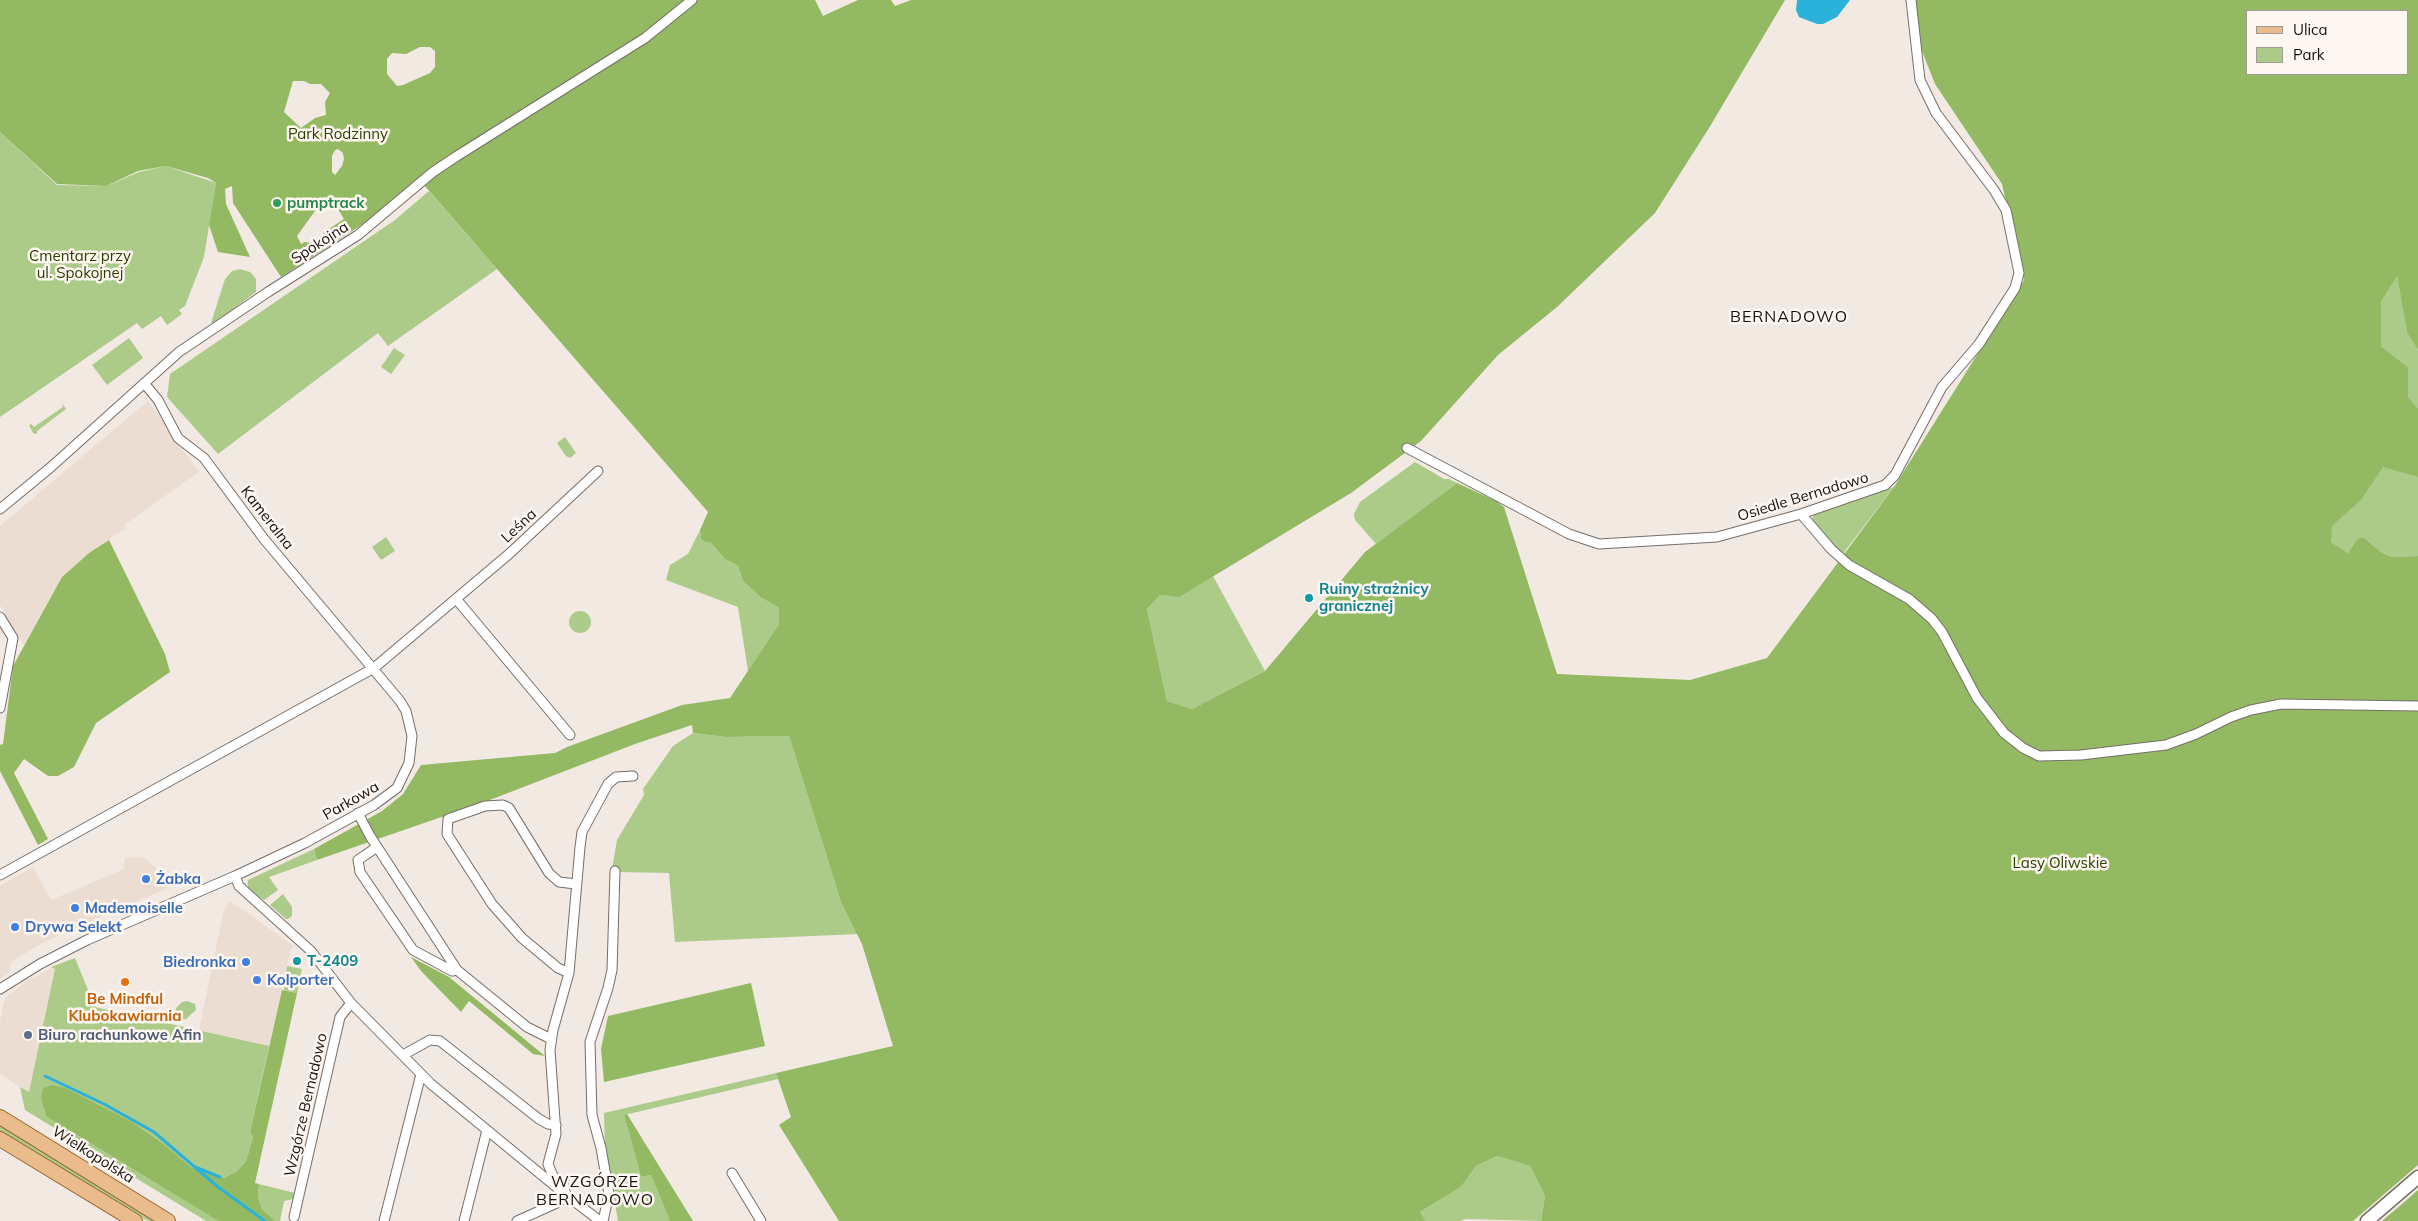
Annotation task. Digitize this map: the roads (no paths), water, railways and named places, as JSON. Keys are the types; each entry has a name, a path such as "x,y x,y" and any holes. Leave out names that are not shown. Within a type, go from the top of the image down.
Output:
{"main road":[{"name":"Wielkopolska","path":"0,1117 168,1221"},
{"path":"0,1139 135,1221"},
{"path":"2367,1221 2418,1177"}],"street":[{"name":"Spokojna","path":"0,509 51,467 144,383 191,344 358,235 433,172 645,38 692,0"},
{"name":"Osiedle Bernadowo","path":"1407,448 1569,534 1600,544 1717,537 1801,514 1886,485 1895,475 1942,387 1979,344 2018,280 2019,267 2006,210 1994,190 1936,113 1920,80 1910,0"},
{"name":"Kameralna","path":"144,383 158,400 178,438 204,458 264,539 374,668"},
{"name":"Leśna","path":"374,668 457,600 598,471"},
{"path":"1801,514 1831,549 1849,565 1909,599 1932,619 1942,632 1977,698 2004,733 2032,754 2039,756 2081,755 2166,745 2196,734 2231,717 2251,710 2281,704 2418,706"},
{"path":"457,600 570,735"},
{"path":"0,617 14,638 0,708"},
{"path":"0,875 374,668"},
{"name":"Parkowa","path":"0,988 40,964 87,940 235,876 305,843 374,805 397,788 403,779 412,749 412,736 406,711 374,668"},
{"path":"566,1195 563,1184 553,1176 548,1164 556,1140 551,1039 569,973 582,832 608,784 616,777 633,776"},
{"path":"569,973 558,968 522,938 492,904 447,834 448,819 486,806 503,805 509,808 549,873 559,882 576,884"},
{"path":"358,813 377,847 457,970 527,1027 551,1039"},
{"path":"377,847 358,860 360,872 413,950 452,970 457,970"},
{"path":"235,876 239,886 311,950 351,1003 421,1074 566,1195 602,1221 609,1194 601,1148 592,1115 590,1042 612,970 611,938 614,871"},
{"name":"Wzgórze Bernadowo","path":"294,1217 340,1017 351,1003"},
{"path":"403,1055 430,1040 440,1041 538,1119 548,1124 556,1125"},
{"path":"384,1221 421,1074"},
{"path":"464,1221 487,1130"},
{"path":"732,1173 761,1221"},
{"path":"517,1221 559,1202 566,1195"}],"water":[{"path":"1797,0 1850,0 1837,17 1823,24 1817,24 1799,17 1796,10"}],"waterway":[{"path":"45,1076 104,1104 154,1132 218,1187 265,1221"},
{"path":"195,1167 220,1177"}],"place":[{"name":"pumptrack","path":"277,203"},
{"name":"Ruiny strażnicy granicznej","path":"1309,598"},
{"name":"Żabka","path":"146,879"},
{"name":"Mademoiselle","path":"75,908"},
{"name":"Drywa Selekt","path":"15,927"},
{"name":"T-2409","path":"297,961"},
{"name":"Biedronka","path":"246,962"},
{"name":"Kolporter","path":"257,980"},
{"name":"Be Mindful Klubokawiarnia","path":"125,982"},
{"name":"Biuro rachunkowe Afin","path":"28,1035"}],"district":[{"name":"BERNADOWO","path":"1789,317"},
{"name":"WZGÓRZE BERNADOWO","path":"595,1191"}],"park label":[{"name":"Park Rodzinny","path":"338,134"},
{"name":"Cmentarz przy ul. Spokojnej","path":"80,264"},
{"name":"Lasy Oliwskie","path":"2060,863"}]}
